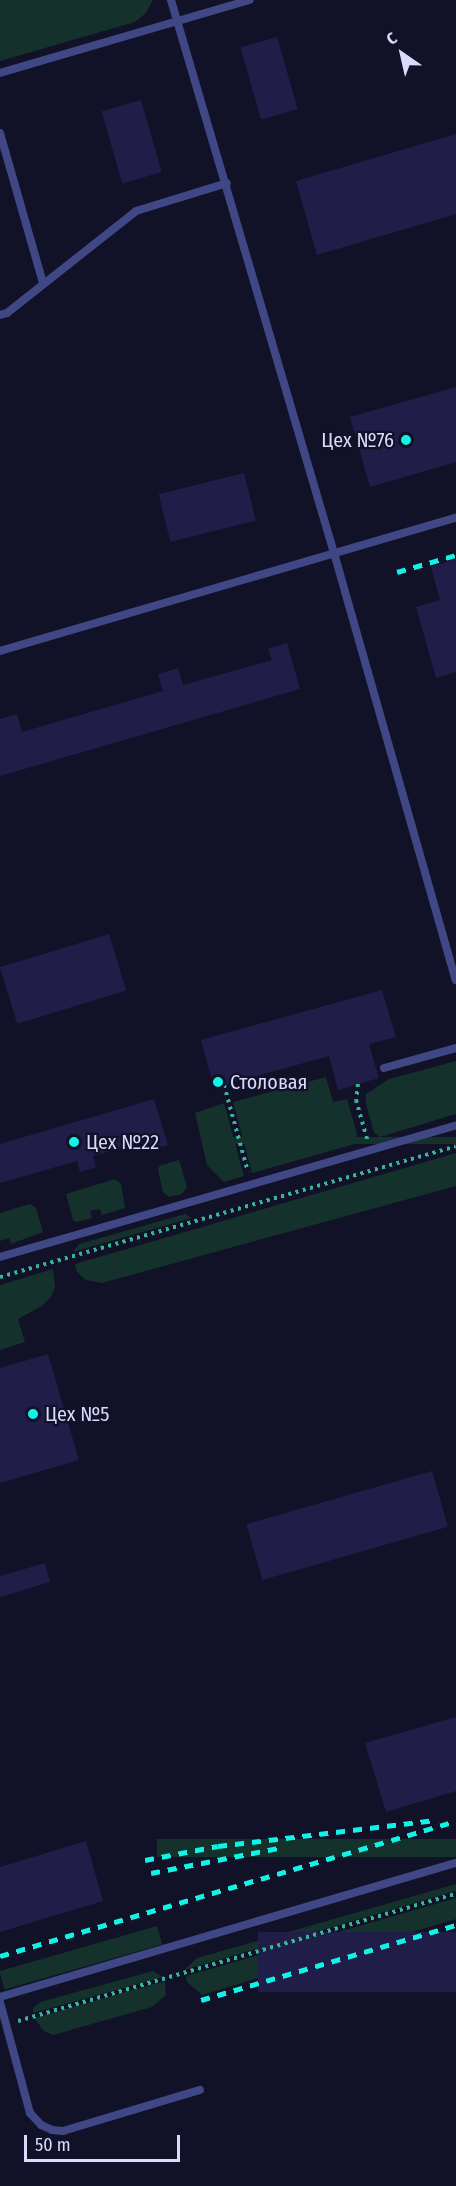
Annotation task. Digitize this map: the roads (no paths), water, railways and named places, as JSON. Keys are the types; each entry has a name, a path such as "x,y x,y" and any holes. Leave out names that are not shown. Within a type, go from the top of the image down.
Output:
{"lane":[{"path":"171,0 227,183 456,980"},
{"path":"0,73 250,0"},
{"path":"0,133 43,283"},
{"path":"0,315 7,313 136,211 227,183"},
{"path":"0,651 456,518"},
{"path":"384,1068 456,1048"},
{"path":"0,1257 456,1125"},
{"path":"0,1997 456,1863"},
{"path":"0,2002 30,2113 41,2125 52,2130 63,2131 200,2090"}],"railway":[{"path":"397,572 456,555"},
{"path":"145,1860 218,1846 435,1820"},
{"path":"0,1956 456,1821"},
{"path":"151,1873 283,1847"},
{"path":"201,2000 456,1925"}],"place":[{"name":"Цех №76","path":"406,440"},
{"name":"Столовая","path":"218,1082"},
{"name":"Цех №22","path":"74,1142"},
{"name":"Цех №5","path":"33,1414"}]}
